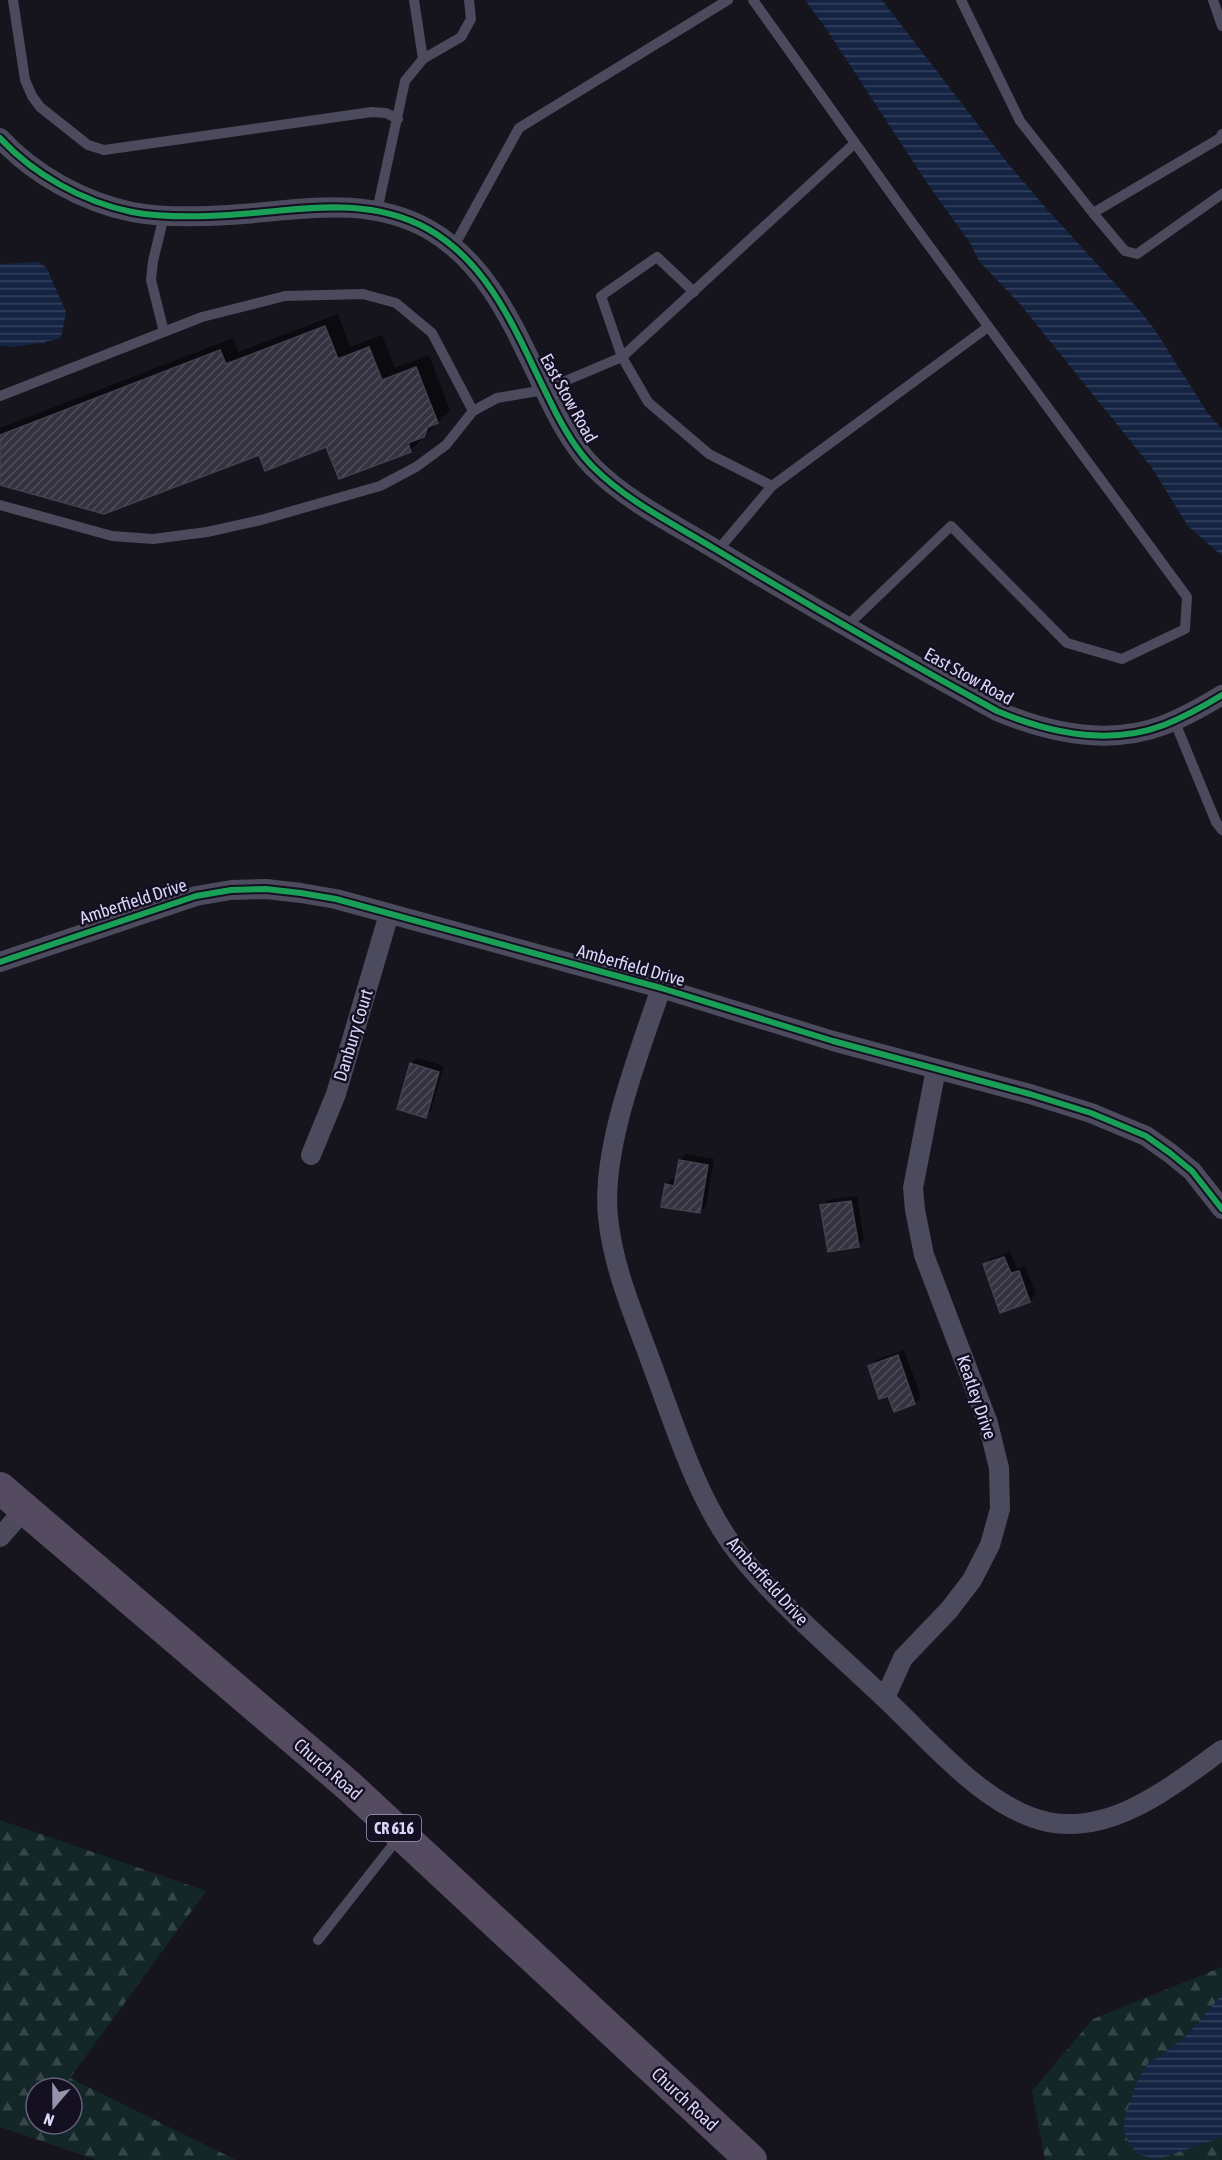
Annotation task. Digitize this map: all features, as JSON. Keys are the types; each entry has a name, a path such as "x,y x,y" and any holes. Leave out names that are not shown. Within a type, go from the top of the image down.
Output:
{"main road":[{"name":"Church Road","path":"0,1488 349,1786 751,2160"}],"street":[{"name":"East Stow Road","path":"2,145 64,188 130,212 164,216 232,215 278,209 334,206 377,211 428,230 477,269 512,322 544,390 572,440 592,466 618,488 646,507 847,626 997,711 1051,730 1107,736 1163,725 1222,695"},
{"name":"Amberfield Drive","path":"0,962 196,896 231,890 266,889 301,892 336,899 661,988 833,1041 1030,1094 1091,1113 1146,1136 1170,1153 1192,1172 1222,1209"},
{"name":"Danbury Court","path":"311,1155 336,1094 389,914"},
{"name":"Amberfield Drive","path":"661,988 630,1080 609,1170 606,1193 608,1216 617,1266 680,1438 694,1474 720,1527 737,1551 780,1599 959,1769 997,1800 1022,1814 1049,1822 1078,1824 1106,1818 1132,1808 1181,1780 1222,1750"},
{"name":"Keatley Drive","path":"885,1698 903,1658 949,1610 972,1580 990,1545 1000,1509 999,1468 988,1423 924,1255 915,1210 913,1188 936,1069"},
{"path":"0,1537 24,1510"}],"lane":[{"path":"13,0 25,81 32,96 40,107 88,145 104,150 372,112 386,113 398,119"},
{"path":"414,0 423,59"},
{"path":"377,211 405,81 423,59 461,37 471,19 469,0"},
{"path":"453,248 519,128 728,0"},
{"path":"753,0 988,327 1187,597 1185,629 1122,659 1066,643 951,526 847,626"},
{"path":"961,0 1020,121 1125,251 1137,254 1222,194"},
{"path":"1213,0 1222,26"},
{"path":"1093,213 1220,138 1222,134"},
{"path":"0,505 112,536 153,539 207,532 261,520 380,486 417,467 446,445 473,411 497,398 544,390 622,357 855,143"},
{"path":"164,216 153,261 151,280 164,332"},
{"path":"694,292 657,257 601,296 622,357 648,402 709,454 772,486"},
{"path":"0,396 202,318 285,296 363,294 396,303 432,333 473,411"},
{"path":"718,550 772,486 988,327"},
{"path":"1174,720 1216,822 1222,830"},
{"path":"318,1940 401,1834"}],"green space":[{"path":"0,1820 206,1891 71,2076 24,2076 24,2135 0,2127"},
{"path":"1222,1967 1222,2160 1045,2160 1032,2091 1093,2019"},
{"path":"84,2085 236,2160 97,2160 26,2136 84,2136"}],"water":[{"path":"805,0 882,0 1006,161 1155,330 1207,412 1222,429 1222,556 1188,526 1152,468 1020,304 979,261 970,243 927,183"},
{"path":"38,262 46,267 66,312 61,338 44,344 0,346 0,264"},
{"path":"1222,1995 1222,2137 1156,2160 1137,2153 1130,2145 1124,2131 1125,2116 1137,2082 1148,2063 1186,2036"}],"building":[{"path":"325,326 338,359 369,347 382,380 416,367 438,423 428,427 424,437 408,443 411,452 339,479 326,447 265,471 259,455 104,514 0,485 0,435 220,350 226,364"},
{"path":"410,1063 439,1072 426,1118 397,1109"},
{"path":"679,1160 708,1165 700,1213 661,1207 665,1184 674,1186"},
{"path":"851,1201 859,1247 828,1252 820,1205"},
{"path":"1004,1257 1011,1273 1019,1271 1030,1302 1000,1313 983,1264"},
{"path":"898,1355 915,1404 894,1412 888,1396 879,1399 868,1366"}],"cycle path":[{"path":"0,138 43,175 60,185 95,201 132,212 193,217 305,208 355,208 379,211 404,218 428,229 451,244 487,283 514,329 569,436 586,460 607,480 636,502 855,632 997,711 1058,731 1101,736 1122,735 1164,725 1222,695"},
{"path":"0,962 196,896 231,890 266,889 336,899 661,988 833,1041 1030,1094 1091,1113 1146,1136 1170,1153 1192,1171 1222,1209"}]}
